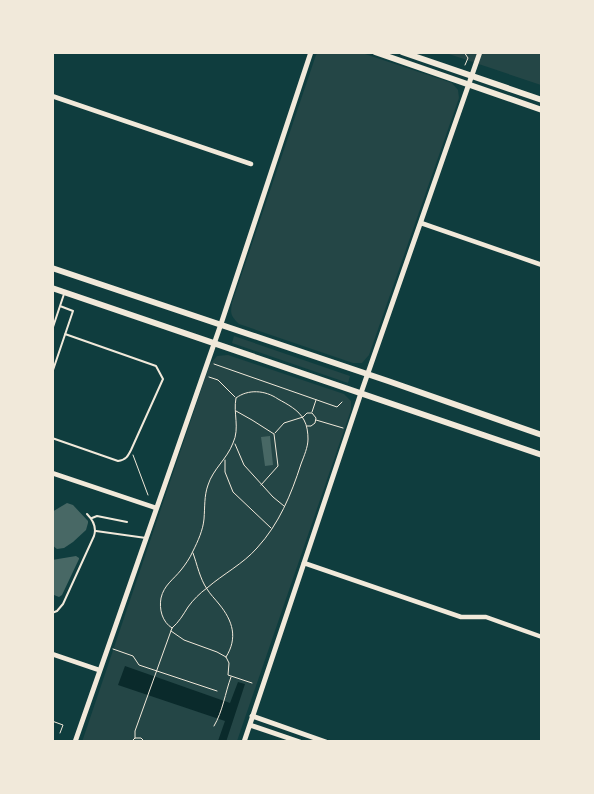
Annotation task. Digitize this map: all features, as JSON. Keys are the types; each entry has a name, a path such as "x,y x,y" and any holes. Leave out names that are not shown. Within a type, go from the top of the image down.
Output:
{"main road":[{"path":"375,52 542,110"},
{"path":"402,52 542,100"},
{"path":"52,268 542,434"},
{"path":"52,288 542,455"}],"street":[{"path":"75,742 221,324 310,52"},
{"path":"244,742 367,374 480,52"},
{"path":"52,96 251,164"},
{"path":"421,223 542,265"},
{"path":"52,473 156,508"},
{"path":"304,564 461,617 486,617 542,637"},
{"path":"52,654 100,670"},
{"path":"252,716 326,742"},
{"path":"250,724 300,742"}],"lane":[{"path":"52,330 65,292"},
{"path":"52,373 73,311 60,306"},
{"path":"52,438 118,461 127,458 163,379 156,366 65,334"},
{"path":"52,613 57,611 63,604 96,531 95,525 87,514"},
{"path":"91,518 97,516 127,522"},
{"path":"96,531 146,538"}],"path":[{"path":"464,52 468,58 465,66"},
{"path":"214,364 337,407 342,402"},
{"path":"209,377 218,380 236,398"},
{"path":"131,742 135,738 135,731 172,628 189,605 206,588 257,548 280,518 293,490 307,448 306,426 302,417 293,408 274,396 258,391 243,393 236,398 234,406 236,429 234,442 225,459 214,472 208,485 202,530 193,553 163,591 161,609 167,624 172,628"},
{"path":"312,413 316,400"},
{"path":"235,410 274,434"},
{"path":"261,485 278,466 274,434 284,423 312,413"},
{"path":"306,426 313,425 316,420 316,416 312,413"},
{"path":"316,420 348,430"},
{"path":"234,442 244,465 261,485 285,507"},
{"path":"131,450 148,495"},
{"path":"225,459 225,472 233,492 272,528"},
{"path":"193,553 206,588 230,620 233,632 231,649 226,657"},
{"path":"171,631 184,640 226,657 229,663 228,675 252,683"},
{"path":"108,646 133,656 139,665 217,691"},
{"path":"214,726 225,699 231,676"},
{"path":"52,721 63,725 60,734"},
{"path":"135,738 141,738 145,742"}],"shaded area":[{"path":"318,53 362,53 452,83 458,90 459,98 369,355 362,363 353,363 239,324 231,312 232,303"},
{"path":"446,53 541,53 541,85"},
{"path":"234,336 350,376 348,383 232,343"},
{"path":"228,355 344,394 351,401 351,410 237,741 82,742 210,364 217,356"},
{"path":"125,666 230,703 238,682 245,684 226,742 218,741 225,721 118,685"}],"building":[{"path":"270,436 273,465 265,466 261,437"},
{"path":"67,503 73,505 88,523 86,530 73,542 64,548 57,549 52,545 52,512"},
{"path":"76,556 79,559 62,595 59,597 54,595 52,593 52,560"}]}
